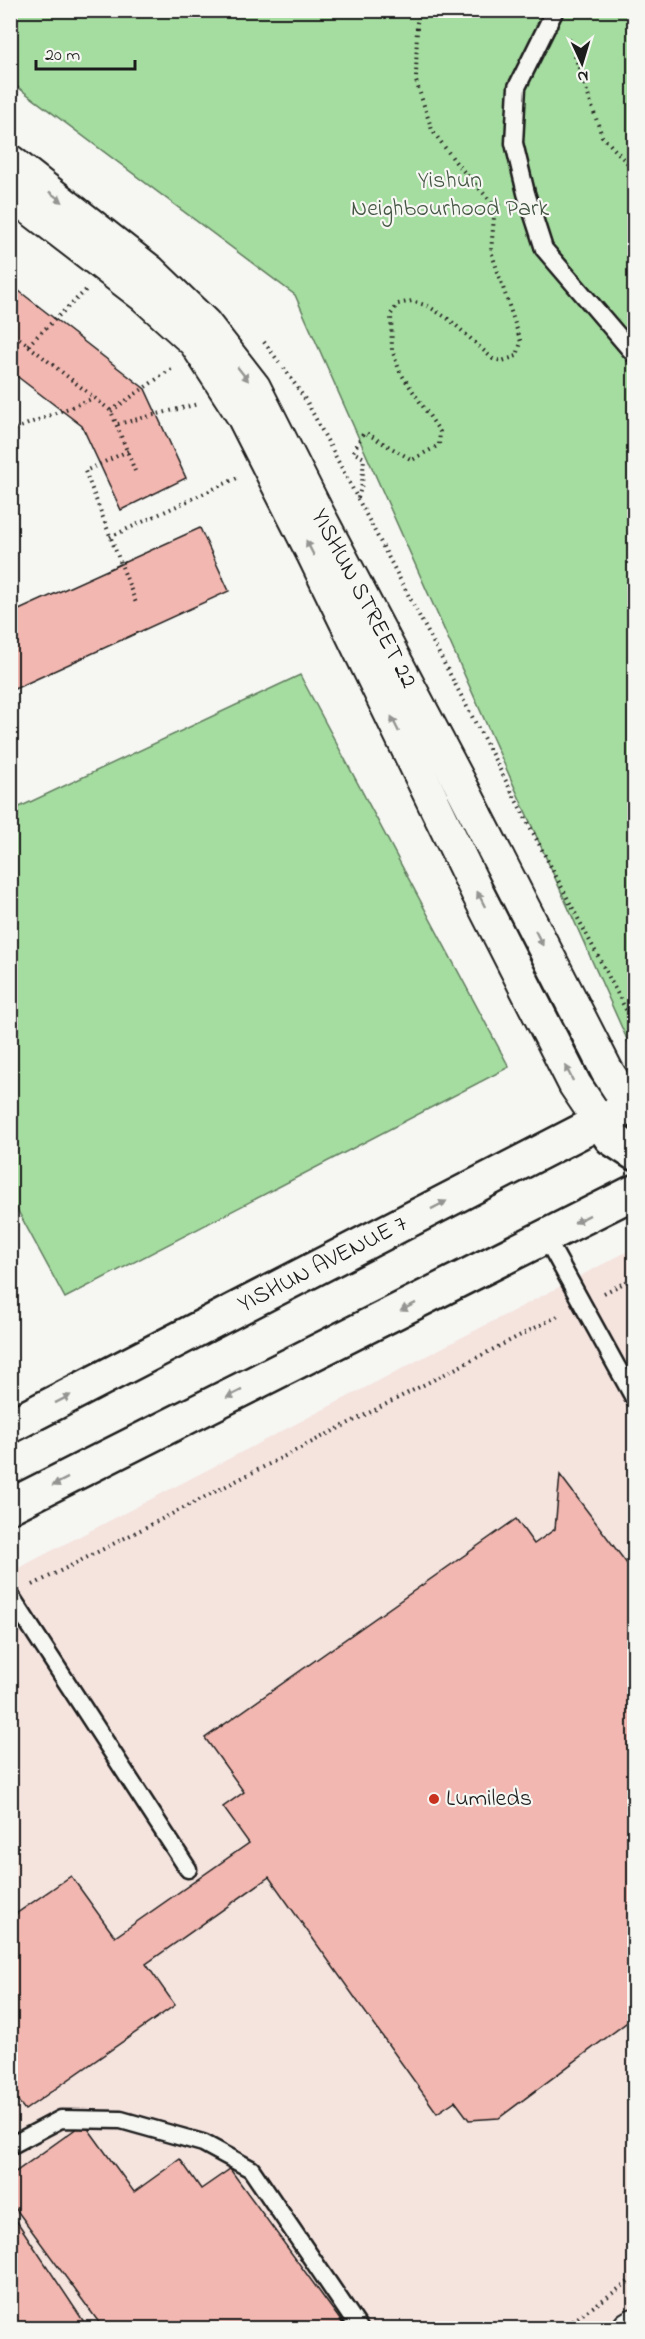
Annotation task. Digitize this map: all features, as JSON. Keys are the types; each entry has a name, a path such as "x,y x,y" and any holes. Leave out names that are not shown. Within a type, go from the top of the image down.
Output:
{"main road":[{"name":"YISHUN AVENUE 7","path":"10,1426 634,1104"},
{"path":"600,1122 611,1138 634,1153"},
{"path":"10,1506 634,1192"}],"street":[{"name":"YISHUN STREET 22","path":"10,161 150,271 205,324 254,387 465,793 606,1071 622,1094 634,1099"},
{"name":"YISHUN STREET 22","path":"10,193 144,296 195,342 243,416 313,554 482,902 575,1085 600,1122"},
{"path":"629,2328 634,2325"}],"lane":[{"path":"555,10 517,87 514,142 526,193 544,249 634,354"},
{"path":"546,1238 582,1304 628,1368 634,1398"},
{"path":"11,1595 188,1869"},
{"path":"10,2146 61,2119 121,2120 203,2143 251,2169 359,2328"}],"path":[{"path":"358,499 364,458 353,452 363,434 366,433 412,460 439,445 440,432 400,372 392,350 391,314 398,304 412,301 428,306 450,320 493,359 502,361 517,356 521,342 491,251 495,206 457,164 432,130 416,81 417,22 420,10"},
{"path":"567,33 602,136 634,170"},
{"path":"495,206 526,193"},
{"path":"28,345 91,285"},
{"path":"10,331 111,411 135,471"},
{"path":"111,411 178,364"},
{"path":"10,431 94,398"},
{"path":"118,424 200,403"},
{"path":"128,451 85,471 136,603"},
{"path":"110,537 244,474"},
{"path":"11,1595 634,1278"},
{"path":"563,2328 634,2278"}],"shaded area":[{"path":"634,1248 634,2328 11,2328 11,1572"}],"green space":[{"name":"Yishun Neighbourhood Park","path":"10,11 634,11 634,1055 295,295 11,82"},
{"path":"300,675 509,1067 65,1298 11,1198 11,811"}],"building":[{"path":"10,284 145,389 186,478 121,510 82,426 10,371"},
{"path":"200,528 229,591 10,691 10,614"},
{"name":"Lumileds","path":"560,1475 634,1573 634,2017 499,2118 469,2120 455,2101 437,2113 269,1877 146,1964 175,2005 25,2110 10,2091 10,1918 71,1876 115,1937 249,1843 223,1807 244,1792 205,1738 516,1519 534,1544 555,1529"},
{"path":"84,2123 134,2192 180,2159 201,2189 230,2169 346,2328 103,2328 10,2201 10,2176"},
{"path":"10,2211 88,2328 10,2328"}],"place":[{"name":"Lumileds","path":"434,1799"}]}
